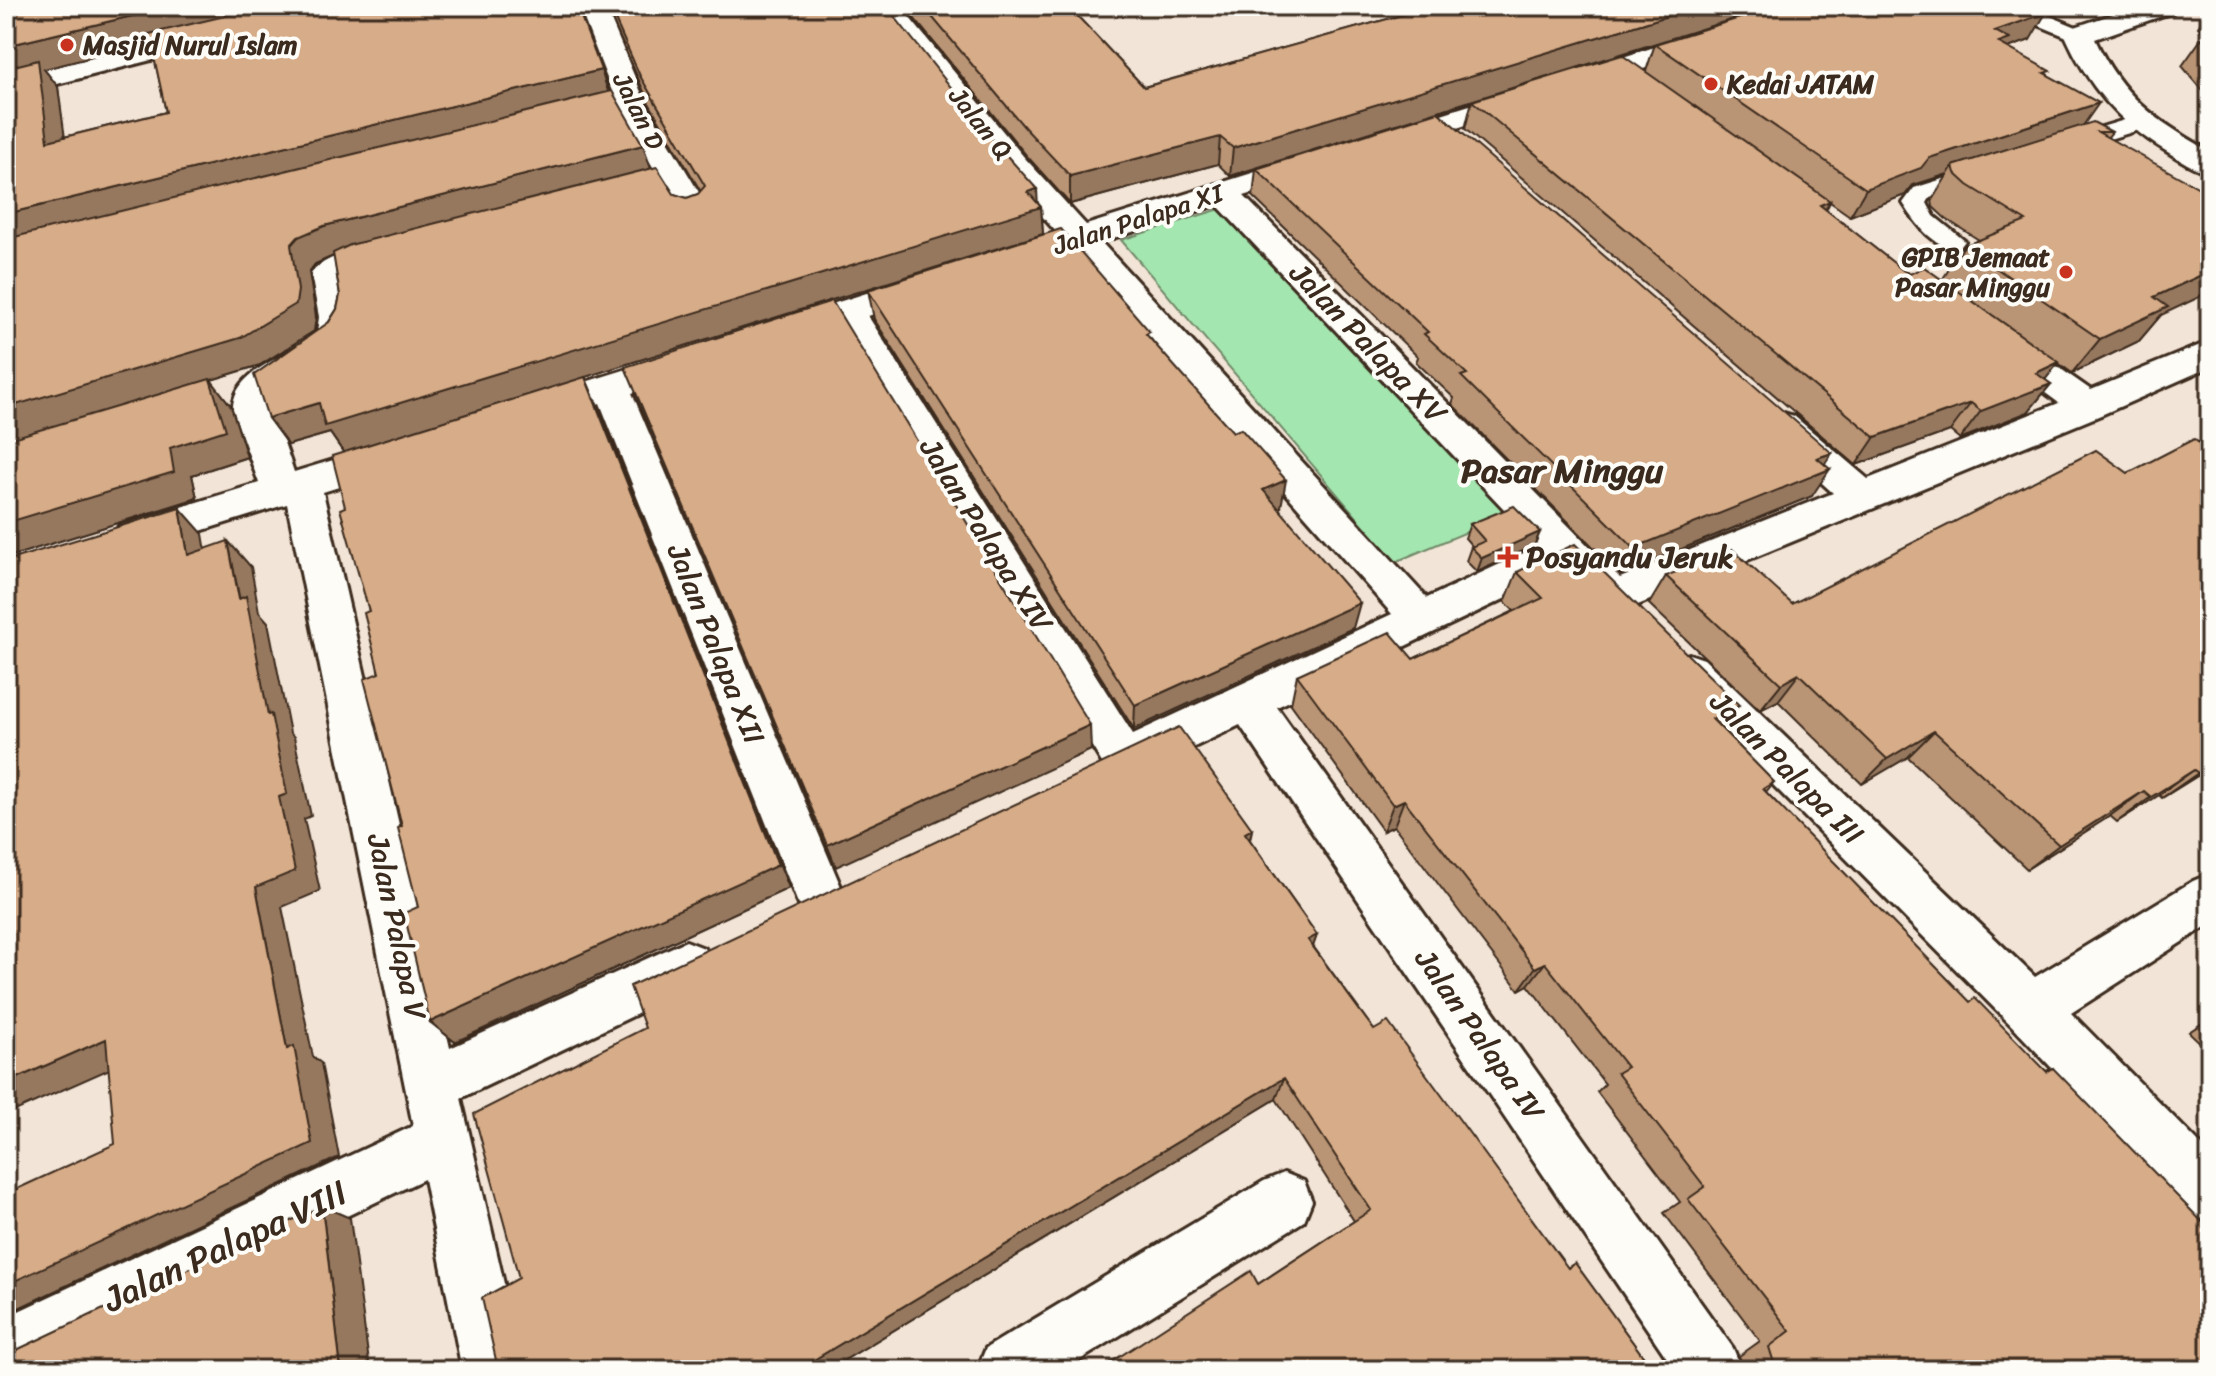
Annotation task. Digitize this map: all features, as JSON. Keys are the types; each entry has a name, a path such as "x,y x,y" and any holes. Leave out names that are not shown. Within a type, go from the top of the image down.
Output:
{"street":[{"name":"Jalan D","path":"592,6 631,104 695,212"},
{"name":"Jalan Q","path":"886,6 1013,164 1079,238"},
{"name":"Jalan Palapa XI","path":"508,419 1437,125 1630,77 1813,6"},
{"path":"2163,6 2079,35 2101,80 2141,122 2210,164"},
{"path":"6,88 241,29"},
{"path":"543,126 631,104"},
{"path":"1437,125 1468,152"},
{"path":"572,205 675,179"},
{"name":"Jalan Palapa XV","path":"1223,193 1613,598"},
{"path":"1079,238 1421,619"},
{"path":"220,393 266,379 304,359 332,337 337,328 328,274 353,263 426,244"},
{"name":"Jalan Palapa XIV","path":"848,311 1124,759"},
{"path":"1974,324 2088,406"},
{"path":"1613,598 2088,406 2210,353"},
{"name":"Jalan Palapa V","path":"266,379 251,399 252,411 291,487 431,1084 493,1370"},
{"name":"Jalan Palapa XII","path":"611,386 822,901"},
{"path":"1756,403 1863,497"},
{"path":"98,549 420,447"},
{"path":"1080,780 1567,551"},
{"name":"Jalan Palapa III","path":"1613,598 2031,1009 2210,1194"},
{"name":"Jalan Palapa IV","path":"1248,701 1711,1370"},
{"path":"779,922 865,881"},
{"path":"2031,1009 2210,897"},
{"path":"431,1084 721,949"},
{"name":"Jalan Palapa VIII","path":"6,1348 443,1141"},
{"path":"1008,1370 1284,1201"}],"lane":[{"path":"2009,6 2079,35"},
{"path":"2049,151 2141,122"},
{"path":"1953,241 1920,214 1915,203 1917,197 1929,190 2004,166"}],"green space":[{"path":"1220,209 1510,514 1395,562 1121,240"}],"building":[{"path":"6,6 174,6 6,46"},
{"path":"267,6 577,6 601,70 6,214 6,68 38,60 48,141 166,112 149,34"},
{"path":"609,6 886,6 998,146 1037,189 1028,192 1041,207 325,426 319,403 268,418 254,375 329,322 337,309 340,295 333,253 350,245 657,167 674,194 687,198 698,194 705,186 640,76"},
{"path":"923,6 1068,6 1144,87 1434,6 1700,6 1233,148 1220,137 1070,176 1025,128"},
{"path":"1779,6 2032,6 2046,13 1995,31 2010,39 1999,43 2050,71 2044,73 2099,103 1929,158 1921,168 1866,189 1655,44"},
{"path":"1622,55 1830,201 1820,205 1904,271 1910,274 1924,267 2059,362 2036,373 2051,384 1981,411 1971,403 1875,437 1472,101"},
{"path":"612,91 643,145 324,226 298,237 291,245 298,290 296,304 240,338 6,408 6,239"},
{"path":"1438,112 1832,453 1817,458 1830,469 1634,548 1461,376 1467,374 1424,334 1428,332 1256,169"},
{"path":"2093,122 2112,132 2098,132 2210,194 2210,271 2154,297 2168,307 2100,339 1964,246 2026,221 1968,185 1955,173 1953,166"},
{"path":"1061,229 1150,332 1146,334 1233,432 1241,429 1286,480 1263,490 1360,603 1135,705 868,290"},
{"path":"832,301 1090,725 827,845 625,367"},
{"path":"585,377 778,865 430,1022 404,913 418,907 398,828 402,826 364,679 379,673 364,613 369,611 340,509 345,507 332,456"},
{"path":"210,379 226,430 170,448 174,472 6,523 6,440"},
{"path":"2210,437 2210,765 2198,773 2194,770 2151,797 2144,791 2059,845 1934,731 1887,759 1799,674 1781,684 1666,576 1732,549 1792,604 2096,450 2128,473 2194,439 2199,443"},
{"path":"1514,506 1540,532 1482,558 1471,547 1485,541 1470,524"},
{"path":"180,508 188,555 228,541 239,599 246,596 268,715 271,714 287,794 279,797 295,871 256,887 287,1049 294,1046 312,1143 6,1285 6,1194 115,1144 106,1039 6,1083 6,561"},
{"path":"1575,544 1739,705 1712,719 1774,782 1763,789 1970,1002 1975,998 2047,1072 2053,1068 2210,1230 2210,1370 1768,1370 1764,1365 1774,1363 1769,1347 1790,1331 1688,1199 1705,1187 1617,1073 1627,1067 1545,963 1535,968 1404,800 1393,805 1297,675 1390,632 1413,659 1543,598 1517,572"},
{"path":"1179,727 1252,829 1245,833 1317,935 1308,940 1374,1030 1388,1022 1568,1268 1575,1263 1653,1370 1099,1370 1251,1271 1258,1284 1371,1210 1284,1078 797,1370 782,1370 780,1365 772,1370 494,1370 492,1363 496,1360 482,1298 519,1278 474,1114 645,1028 630,986"},
{"path":"322,1206 341,1370 6,1370 6,1355"}],"place":[{"name":"Masjid Nurul Islam","path":"67,45"},
{"name":"Kedai JATAM","path":"1711,84"},
{"name":"GPIB Jemaat Pasar Minggu","path":"2066,272"},
{"name":"Posyandu Jeruk","path":"1508,557"}],"district":[{"name":"Pasar Minggu","path":"1562,470"}]}
